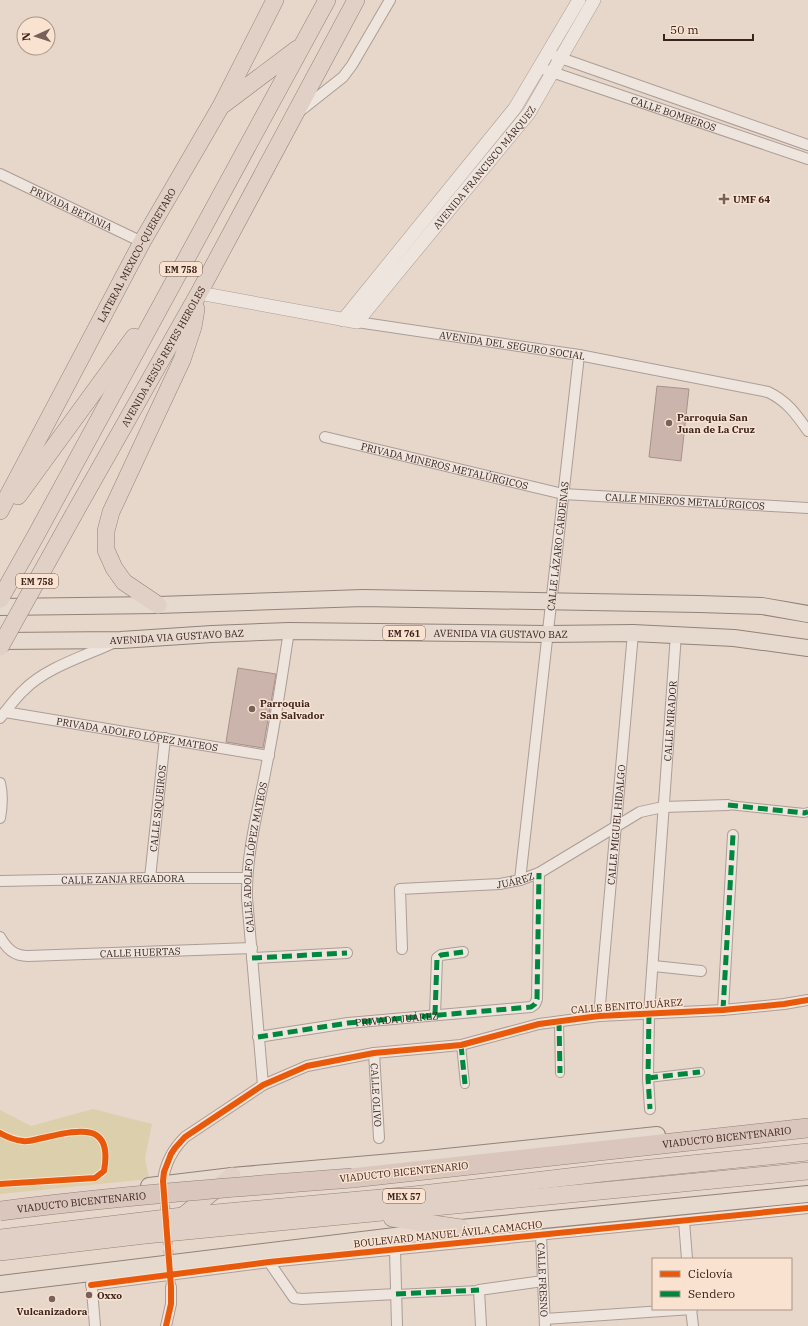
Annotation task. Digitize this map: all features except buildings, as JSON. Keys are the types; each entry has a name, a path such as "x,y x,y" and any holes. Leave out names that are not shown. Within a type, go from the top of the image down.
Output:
{"highway":[{"name":"LATERAL MEXICO-QUERETARO","path":"0,511 142,242 221,106 275,0"},
{"name":"EM 758","path":"0,599 36,537 327,0"},
{"name":"AVENIDA JESÚS REYES HEROLES","path":"0,647 199,294 291,119 356,0"},
{"path":"221,106 302,45"},
{"path":"0,521 172,285"},
{"path":"158,605 124,582 114,568 106,550 106,531 111,512 182,360 193,327 199,294"},
{"name":"VIADUCTO BICENTENARIO","path":"0,1211 69,1202 180,1191 352,1178 808,1128"},
{"name":"MEX 57","path":"0,1238 183,1216 414,1195 610,1172 808,1152"},
{"name":"MEX 57","path":"0,1252 364,1214 808,1171"},
{"path":"183,1216 232,1176"},
{"path":"364,1214 461,1228"}],"main road":[{"path":"0,607 158,605 363,598 762,606 808,614"},
{"name":"AVENIDA VIA GUSTAVO BAZ","path":"0,641 121,640 289,631 676,634 734,638 808,648"},
{"path":"0,1205 36,1198 232,1176 427,1159 808,1120"},
{"name":"BOULEVARD MANUEL ÁVILA CAMACHO","path":"4,1285 91,1279 461,1228 808,1194"}],"street":[{"path":"291,119 343,77 352,65 390,0"},
{"name":"AVENIDA FRANCISCO MÁRQUEZ","path":"357,322 529,113 546,70 548,53 579,0"},
{"name":"AVENIDA FRANCISCO MÁRQUEZ","path":"343,320 546,70 561,58 594,0"},
{"name":"CALLE BOMBEROS","path":"548,53 808,145"},
{"name":"CALLE BOMBEROS","path":"546,70 808,159"},
{"name":"PRIVADA BETANIA","path":"0,174 142,242"},
{"name":"AVENIDA DEL SEGURO SOCIAL","path":"199,294 343,320 579,355 768,392 787,404 808,431"},
{"name":"CALLE LÁZARO CÁRDENAS","path":"520,880 579,355"},
{"name":"PRIVADA MINEROS METALÚRGICOS","path":"326,437 563,494"},
{"name":"CALLE MINEROS METALÚRGICOS","path":"563,494 808,508"},
{"name":"CALLE ADOLFO LÓPEZ MATEOS","path":"263,1085 246,878 249,854 269,756 289,631"},
{"name":"CALLE MIGUEL HIDALGO","path":"599,1016 633,634"},
{"name":"CALLE MIRADOR","path":"650,1109 648,1078 649,1014 654,966 663,807 676,634"},
{"path":"3,715 24,689 45,674 121,640"},
{"name":"PRIVADA ADOLFO LÓPEZ MATEOS","path":"3,715 165,738 269,756"},
{"name":"CALLE SIQUEIROS","path":"150,878 165,738"},
{"path":"0,783 2,791 2,810 0,818"},
{"path":"617,826 640,812 663,807 728,805 804,813 808,812"},
{"name":"JUÁREZ","path":"402,949 400,889 500,884 520,880 539,873 617,826"},
{"path":"723,1010 733,835"},
{"name":"PRIVADA JUÁREZ","path":"258,1037 348,1023 530,1007 535,1004 537,999 539,873"},
{"name":"CALLE ZANJA REGADORA","path":"0,881 246,878"},
{"name":"CALLE HUERTAS","path":"0,937 6,947 20,956 346,953"},
{"path":"435,1015 437,958 438,956 463,952"},
{"path":"654,966 701,971"},
{"name":"CALLE BENITO JUÁREZ","path":"163,1181 167,1163 180,1142 263,1085 307,1066 374,1052 461,1045 539,1024 599,1016 723,1010 808,1000"},
{"path":"559,1022 560,1073"},
{"path":"461,1045 465,1084"},
{"name":"CALLE OLIVO","path":"374,1052 379,1138"},
{"path":"648,1078 700,1072"},
{"name":"BOULEVARD MANUEL ÁVILA CAMACHO","path":"91,1279 808,1208"},
{"path":"684,1220 687,1258"},
{"name":"CALLE FRESNO","path":"541,1235 545,1323"},
{"path":"395,1250 395,1324"},
{"path":"269,1262 294,1298 479,1290 543,1281"},
{"path":"91,1279 95,1326"},
{"path":"166,1326 171,1304 171,1287"},
{"path":"479,1290 481,1326"},
{"path":"545,1323 615,1315 679,1310"},
{"path":"692,1310 693,1326"}],"shaded area":[{"path":"93,1109 152,1124 145,1158 149,1179 0,1194 0,1110 31,1126"}],"tunnel":[{"path":"164,1190 171,1287"}],"marked path":[{"path":"728,805 804,813 808,812"},
{"path":"723,1010 733,835"},
{"path":"258,1037 348,1023 531,1007 535,1004 537,999 539,873"},
{"path":"435,1015 437,958 441,955 463,952"},
{"path":"252,958 347,953"},
{"path":"649,1014 648,1078 650,1109"},
{"path":"559,1021 560,1073"},
{"path":"461,1045 465,1084"},
{"path":"648,1078 700,1072"},
{"path":"396,1294 479,1290"}],"cycle path":[{"path":"166,1326 171,1304 171,1287 163,1181 164,1172 171,1154 185,1137 263,1085 307,1066 374,1053 461,1045 539,1024 599,1016 723,1010 808,1000"},
{"path":"0,1133 20,1141 31,1141 64,1133 88,1132 96,1135 103,1142 105,1154 104,1171 95,1178 0,1184"},
{"path":"91,1285 269,1262 808,1208"}],"place":[{"name":"UMF 64","path":"724,199"},
{"name":"Parroquia San Juan de La Cruz","path":"669,423"},
{"name":"Parroquia San Salvador","path":"252,709"},
{"name":"Oxxo","path":"89,1295"},
{"name":"Vulcanizadora","path":"52,1299"}]}
